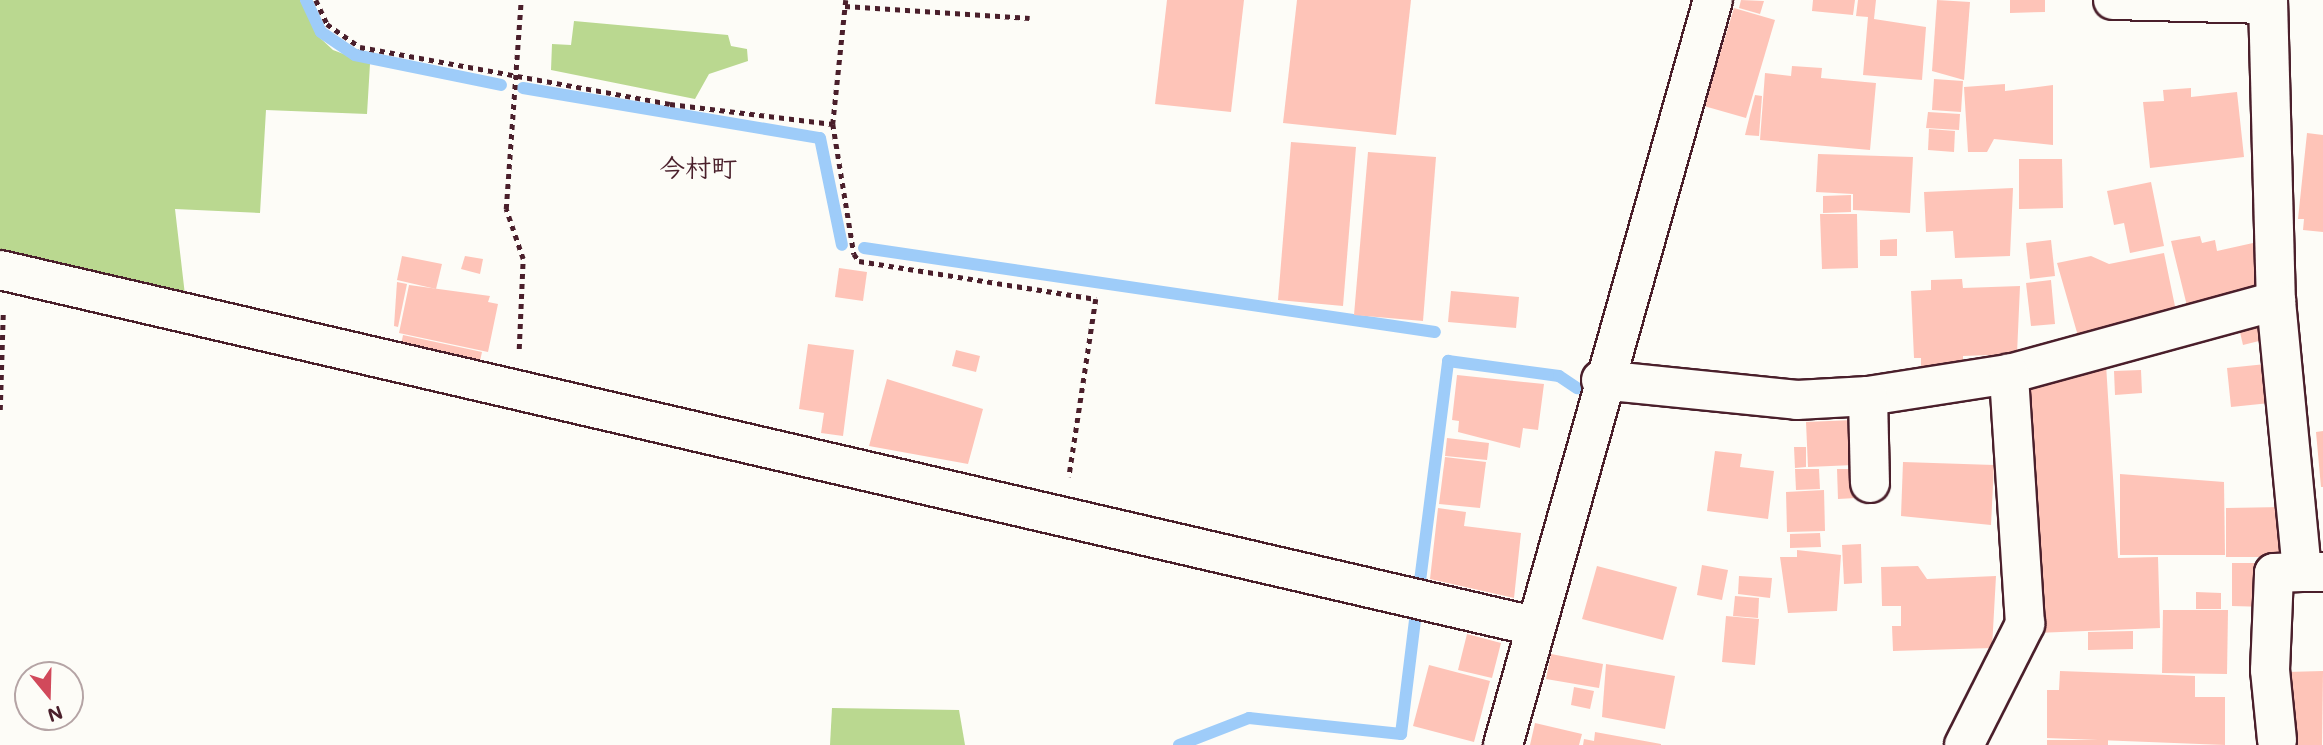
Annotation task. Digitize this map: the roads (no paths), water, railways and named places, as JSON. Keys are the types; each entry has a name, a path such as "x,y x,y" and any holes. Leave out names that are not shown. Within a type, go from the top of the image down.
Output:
{"street":[{"path":"1503,745 1601,380 1713,0"},
{"path":"2113,0 2268,2 2276,300 2313,572 2274,573 2270,670 2277,740"},
{"path":"2,270 1533,626"},
{"path":"1601,380 1797,400 1868,396 2009,374 2276,300"},
{"path":"1964,745 2025,624 2009,374"},
{"path":"1868,396 1870,483"}],"waterway":[{"path":"306,0 321,32 355,55 501,85"},
{"path":"523,88 820,138 842,245"},
{"path":"864,248 1435,332"},
{"path":"1420,581 1448,361 1559,376 1577,388"},
{"path":"1179,745 1249,718 1401,734 1415,620"}],"district":[{"name":"今村町","path":"698,168"}]}
